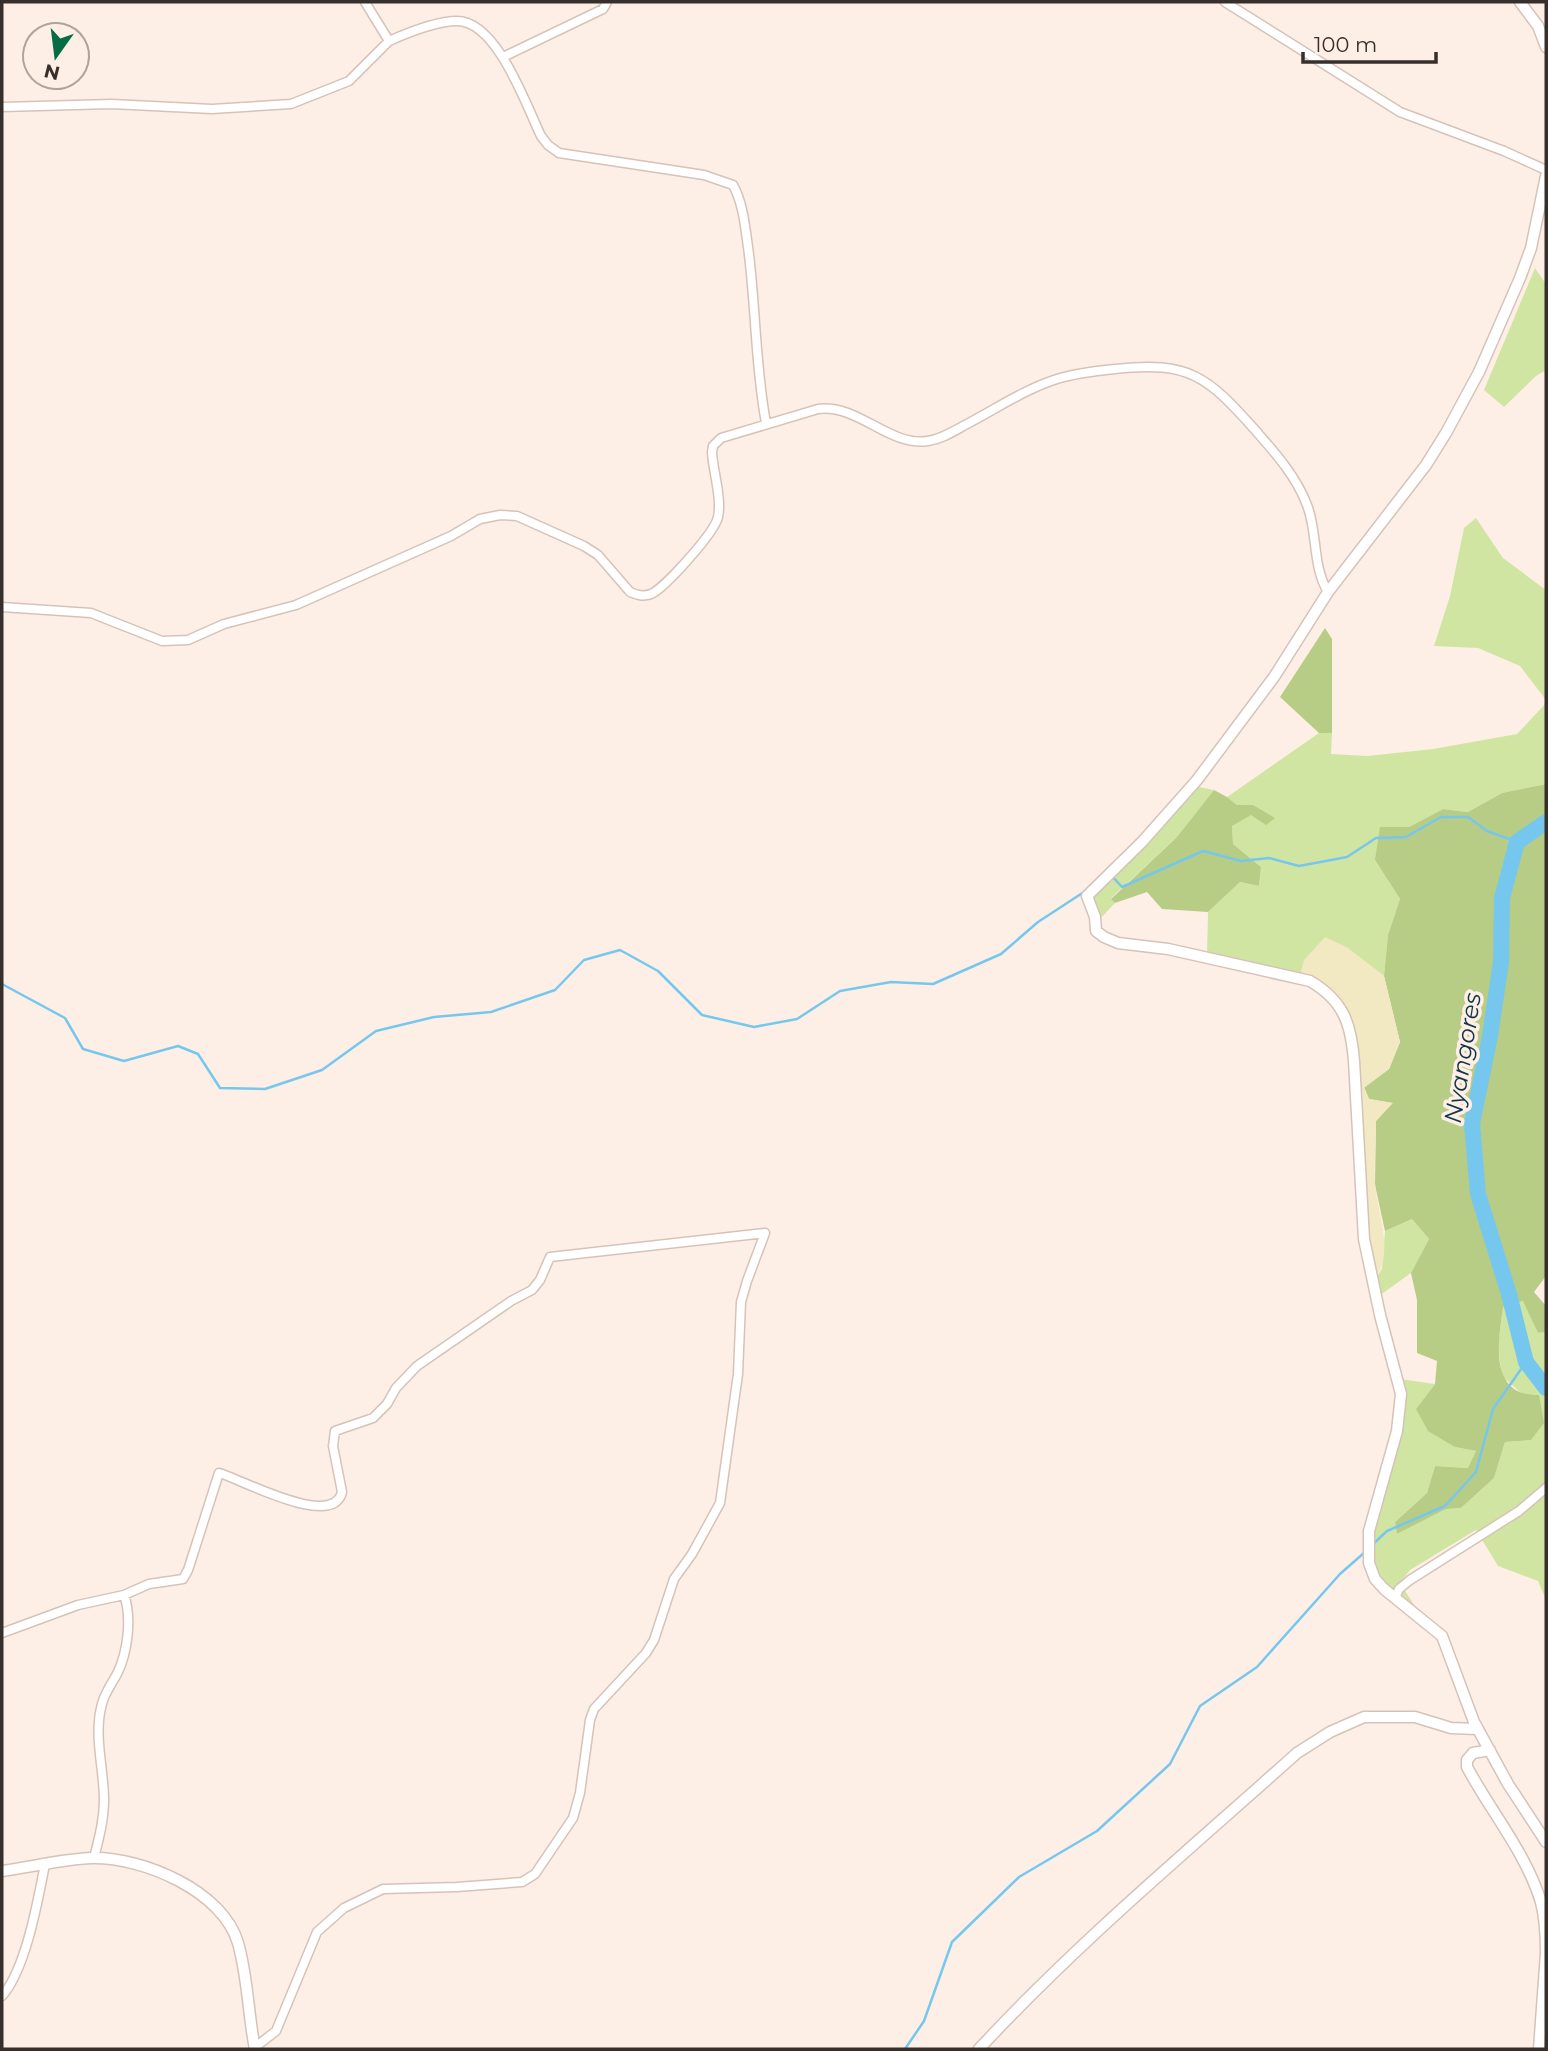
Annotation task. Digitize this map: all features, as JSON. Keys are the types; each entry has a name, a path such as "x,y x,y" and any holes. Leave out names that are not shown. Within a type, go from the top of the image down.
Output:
{"street":[{"path":"365,2 389,41"},
{"path":"503,57 604,9 607,2"},
{"path":"1225,2 1401,112 1504,150 1546,170"},
{"path":"1520,2 1538,26 1546,47"},
{"path":"2,107 112,104 212,109 291,104 349,81 389,41 442,24 466,22 480,30 503,57 541,136 559,153 704,175 733,184 740,202 752,279 766,423"},
{"path":"1546,176 1531,248 1498,329 1468,394 1426,465 1328,592 1273,677 1197,780 1142,842 1087,896 1095,917 1096,931 1104,937 1118,943 1168,949 1310,981 1327,991 1346,1017 1352,1037 1354,1061 1364,1239 1401,1394 1397,1431 1369,1531 1368,1563 1375,1579 1442,1636 1467,1710 1508,1784 1546,1842"},
{"path":"2,607 91,613 162,641 188,640 224,624 296,605 451,536 480,519 500,515 517,516 584,546 598,555 630,592 649,595 661,587 692,554 715,524 718,517 718,499 712,446 721,438 766,423 818,409 832,408 906,439 930,441 1038,386 1058,379 1079,373 1145,366 1167,366 1186,372 1219,392 1284,463 1309,510 1320,574 1328,592"},
{"path":"2,1633 78,1605 124,1595 149,1584 183,1579 219,1473 289,1502 327,1506 335,1504 341,1498 342,1492 333,1446 335,1431 373,1418 417,1366 511,1301 533,1290 550,1257 765,1233 741,1302 738,1374 720,1503 692,1554 674,1579 654,1640 646,1653 594,1709 577,1806 565,1832 535,1874 522,1882 383,1889 344,1908 317,1932 276,2031 255,2049"},
{"path":"1395,1598 1399,1589 1410,1580 1519,1511 1546,1488"},
{"path":"93,1858 103,1822 104,1800 99,1717 104,1697 125,1652 127,1604 124,1595"},
{"path":"979,2049 1078,1949 1297,1753 1330,1732 1364,1717 1415,1717 1451,1728 1477,1729"},
{"path":"1490,1750 1469,1755 1467,1768 1525,1864 1541,1902 1546,1952 1539,2049"},
{"path":"2,1871 93,1858 124,1861 150,1868 206,1898 227,1920 237,1941 255,2049"},
{"path":"2,1996 19,1969 34,1918 45,1864"}],"green space":[{"path":"1535,268 1546,284 1546,370 1536,376 1504,407 1484,390"},
{"path":"1476,518 1503,558 1546,590 1546,700 1520,666 1478,648 1434,646 1450,596 1464,528"},
{"path":"1325,628 1332,639 1332,733 1319,733 1280,697"},
{"path":"1546,703 1546,784 1502,793 1468,812 1443,809 1409,827 1375,860 1400,899 1388,935 1384,976 1346,947 1300,975 1207,953 1208,912 1240,882 1259,886 1261,867 1233,844 1232,826 1251,814 1253,805 1237,805 1227,797 1319,733 1332,733 1331,754 1367,756 1433,749 1517,734"},
{"path":"1546,784 1546,1276 1534,1292 1546,1306 1546,1332 1538,1333 1523,1301 1503,1307 1499,1343 1505,1378 1512,1387 1522,1393 1539,1395 1544,1423 1531,1440 1505,1442 1494,1478 1461,1508 1446,1509 1397,1534 1395,1522 1427,1493 1435,1466 1468,1468 1476,1451 1455,1447 1428,1431 1416,1409 1435,1384 1437,1361 1417,1353 1417,1300 1411,1273 1429,1239 1412,1219 1385,1231 1375,1185 1376,1121 1392,1103 1369,1099 1364,1087 1389,1069 1400,1042 1384,976 1388,935 1400,899 1375,860 1380,827 1409,827 1443,809 1468,812 1502,793"},
{"path":"1199,787 1214,790 1176,838 1111,898 1115,903 1098,921 1092,900 1099,890 1139,854"},
{"path":"1214,790 1237,805 1253,805 1275,818 1266,825 1251,815 1232,826 1233,844 1261,867 1259,886 1240,882 1208,912 1162,909 1147,892 1115,903 1111,899 1176,838"},
{"path":"1412,1219 1429,1239 1411,1273 1379,1296 1375,1280 1382,1269 1385,1231"},
{"path":"1524,1301 1538,1333 1546,1332 1546,1600 1538,1581 1498,1566 1476,1530 1410,1570 1400,1583 1416,1608 1379,1580 1371,1563 1370,1540 1388,1475 1400,1379 1435,1384 1416,1409 1455,1447 1476,1451 1469,1468 1435,1466 1427,1493 1395,1522 1397,1534 1446,1509 1461,1508 1494,1478 1505,1442 1531,1440 1520,1392 1502,1376 1498,1347 1503,1307"}],"sand":[{"path":"1325,937 1346,947 1384,976 1400,1042 1389,1069 1364,1088 1369,1099 1393,1103 1376,1121 1375,1183 1384,1256 1375,1280 1367,1221 1362,1110 1348,1015 1300,975 1304,960"}],"waterway":[{"path":"1111,875 1122,887 1203,851 1241,861 1269,858 1299,866 1347,857 1376,838 1406,837 1441,817 1468,817 1487,831 1517,842"},
{"name":"Nyangores","path":"1546,822 1517,842 1502,898 1501,962 1490,1036 1472,1124 1478,1194 1509,1294 1526,1362 1546,1388"},
{"path":"2,984 65,1018 83,1049 124,1061 178,1046 198,1054 220,1088 265,1089 322,1070 376,1031 434,1017 491,1012 555,990 584,960 620,950 658,971 702,1015 754,1027 797,1019 840,991 891,982 933,984 1001,954 1038,922 1087,890"},
{"path":"1372,1545 1387,1531 1445,1506 1476,1472 1493,1409 1526,1362"},
{"path":"905,2049 924,2021 952,1942 1019,1877 1097,1831 1170,1764 1200,1706 1257,1667 1340,1574 1365,1552"}]}
